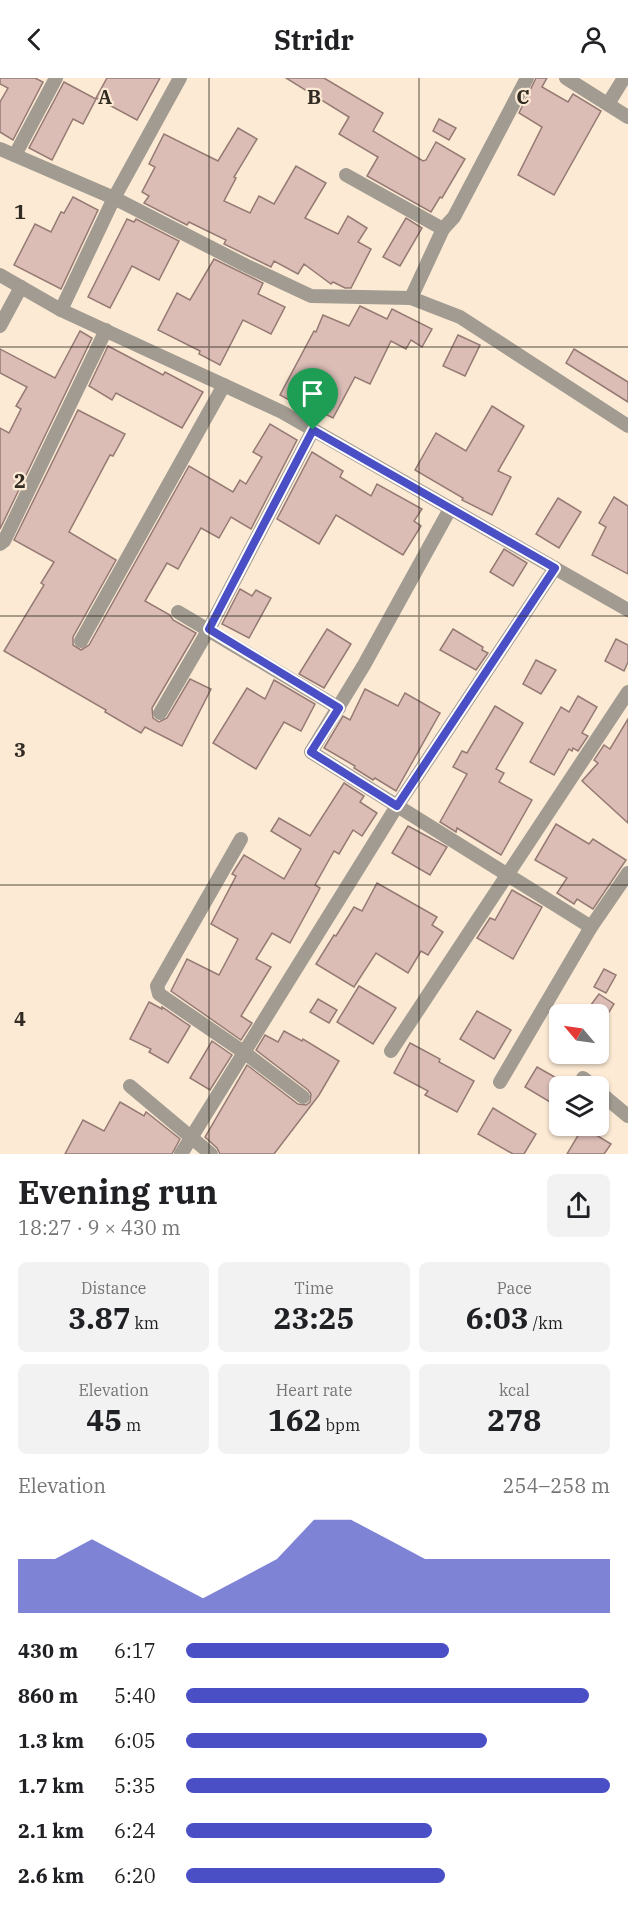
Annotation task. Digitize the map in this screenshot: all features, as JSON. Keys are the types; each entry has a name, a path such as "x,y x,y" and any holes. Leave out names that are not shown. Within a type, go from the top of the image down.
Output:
{"street":[{"path":"15,155 56,78"},
{"path":"61,310 114,198 180,78"},
{"path":"411,298 443,228 454,218 527,78"},
{"path":"566,78 628,117"},
{"path":"608,104 624,78"},
{"path":"0,148 114,198 311,296 411,298 460,317 628,426"},
{"path":"346,175 443,228"},
{"path":"0,274 61,310 282,412 628,610"},
{"path":"0,326 21,287"},
{"path":"0,544 4,541 106,330"},
{"path":"81,640 224,385"},
{"path":"160,713 209,629 313,430"},
{"path":"450,509 339,708 311,752 591,927"},
{"path":"181,1154 397,806 555,568"},
{"path":"178,612 339,708"},
{"path":"392,1051 628,692"},
{"path":"241,839 157,986 159,994 245,1053 303,1097"},
{"path":"500,1082 591,927 628,873"},
{"path":"130,1086 211,1154"},
{"path":"609,1100 628,1116"}],"building":[{"path":"0,78 35,78 43,82 13,140 0,132 0,102 8,88 0,84"},
{"path":"107,78 160,78 137,120 96,98"},
{"path":"286,78 324,78 383,113 373,131 423,161 426,160 436,142 465,159 431,212 367,176 378,157 339,134 349,117"},
{"path":"536,78 547,78 542,87 568,102 573,94 601,111 554,195 518,175 542,127 519,113"},
{"path":"64,82 96,99 83,124 73,119 52,160 29,148"},
{"path":"439,119 456,128 449,140 433,131"},
{"path":"238,128 257,139 234,177 236,178 224,201 250,213 259,196 274,204 296,166 326,183 305,218 338,234 348,216 367,228 358,242 371,249 351,288 345,288 333,282 331,284 304,264 298,274 274,261 271,267 224,244 226,240 189,222 187,225 144,203 149,196 142,192 155,167 149,164 164,134 218,161"},
{"path":"73,197 98,210 61,289 14,265 35,224 51,232 61,212 64,213"},
{"path":"406,218 422,228 400,266 383,257"},
{"path":"127,219 134,222 136,219 179,241 159,280 132,266 110,308 88,297"},
{"path":"214,259 263,283 258,294 285,307 271,334 243,320 220,365 199,354 200,351 158,330 177,293 190,300"},
{"path":"360,306 387,319 392,309 432,329 422,347 411,340 406,349 391,341 370,384 355,377 333,418 306,404 304,408 280,395 314,331 316,332 323,315 349,326"},
{"path":"80,331 92,338 0,529 0,428 9,433 21,409 16,406 27,387 0,373 0,349 55,378"},
{"path":"458,335 480,345 465,376 443,366"},
{"path":"108,346 163,375 165,372 203,392 182,428 116,393 112,400 89,386"},
{"path":"574,349 628,382 628,402 566,363"},
{"path":"492,406 524,426 498,471 511,477 492,515 462,500 463,498 415,470 436,433 466,451"},
{"path":"78,410 125,434 113,456 110,455 69,532 116,560 73,637 73,645 81,650 89,645 189,466 233,492 240,480 246,484 262,457 253,452 270,424 297,440 251,529 231,517 219,538 201,528 178,569 167,563 145,601 196,633 152,708 153,718 159,722 167,718 190,679 211,689 182,746 145,727 141,733 4,651 44,585 41,583 54,562 14,540"},
{"path":"312,452 343,471 340,477 371,496 377,484 422,509 414,521 421,526 403,555 336,515 319,544 277,519"},
{"path":"614,497 628,506 628,574 592,555 606,527 599,523"},
{"path":"558,498 581,512 559,548 536,534"},
{"path":"504,549 527,563 513,586 490,572"},
{"path":"240,589 252,596 256,590 271,598 249,638 222,624"},
{"path":"327,629 351,644 324,688 299,674"},
{"path":"453,629 483,647 482,650 488,653 476,670 440,650"},
{"path":"616,639 628,645 628,662 624,671 605,661"},
{"path":"536,660 556,670 541,694 523,684"},
{"path":"274,680 315,704 301,731 284,722 256,769 213,743 247,688 265,699"},
{"path":"365,689 398,706 405,693 440,713 396,791 375,778 373,780 354,768 355,766 324,748 343,716 350,720"},
{"path":"578,696 597,707 582,733 588,736 578,751 573,748 572,751 569,749 554,775 530,762 561,707 569,712"},
{"path":"495,706 523,723 496,769 504,773 499,782 532,800 501,855 457,828 456,832 440,822 467,774 453,767 462,751 467,753"},
{"path":"628,719 628,823 582,781 598,763 594,760 604,745 610,749"},
{"path":"344,783 364,796 360,802 377,813 362,836 353,830 339,854 334,851 315,885 320,888 290,943 272,933 256,959 271,967 241,1016 252,1023 241,1040 171,991 187,959 219,975 238,939 211,924 236,876 232,874 244,855 284,879 301,849 271,831 279,818 310,836"},
{"path":"556,824 589,844 593,839 626,860 593,909 577,899 574,904 557,893 567,878 535,860"},
{"path":"408,826 447,847 430,875 392,853"},
{"path":"377,883 437,917 432,925 443,932 428,955 421,951 408,973 376,953 354,987 316,964 354,907 362,911"},
{"path":"512,890 542,907 513,959 477,938 490,918 495,920"},
{"path":"604,969 616,975 606,993 594,987"},
{"path":"359,986 396,1008 373,1044 337,1022"},
{"path":"599,994 614,1004 609,1012 609,1004 592,1004"},
{"path":"318,999 337,1010 329,1023 310,1012"},
{"path":"149,1002 162,1009 162,1007 190,1026 168,1063 149,1052 151,1049 130,1039"},
{"path":"477,1011 511,1030 494,1059 460,1039"},
{"path":"284,1031 302,1041 303,1039 339,1061 319,1095 274,1154 220,1154 205,1137 247,1065 298,1104 306,1105 310,1102 311,1094 308,1090 256,1050 265,1035 278,1042"},
{"path":"212,1041 232,1055 210,1090 190,1078"},
{"path":"410,1043 474,1081 457,1112 425,1095 428,1091 394,1073"},
{"path":"537,1067 553,1076 549,1076 549,1101 525,1087"},
{"path":"120,1102 144,1116 146,1112 180,1139 172,1154 65,1154 83,1120 104,1131"},
{"path":"493,1108 536,1134 524,1154 513,1154 478,1134"},
{"path":"578,1136 598,1136 611,1144 604,1154 567,1154"}],"route":[{"path":"313,430 555,568 397,806 311,752 339,708 209,629 313,430"}]}
